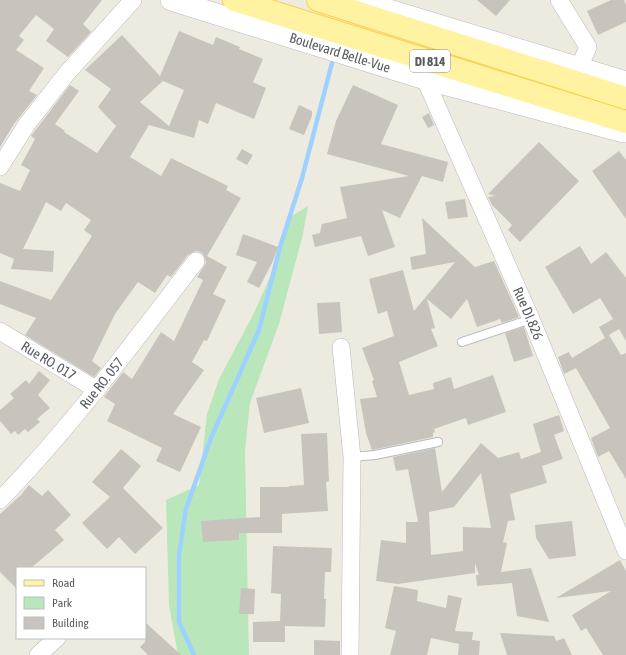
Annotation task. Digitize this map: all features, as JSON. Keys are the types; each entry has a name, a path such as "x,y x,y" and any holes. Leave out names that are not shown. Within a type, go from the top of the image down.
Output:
{"main road":[{"name":"Boulevard Belle-Vue","path":"234,0 626,122"},
{"name":"DI 814","path":"318,0 626,98"}],"street":[{"path":"0,167 27,124 67,73 133,0"},
{"name":"Boulevard Belle-Vue","path":"171,0 425,79 626,132"},
{"path":"356,0 626,82"},
{"path":"559,0 588,47 579,68"},
{"name":"Rue DI.826","path":"425,79 531,319 626,551"},
{"name":"Rue RO. 057","path":"0,500 33,466 97,390 196,261"},
{"name":"Rue RO. 017","path":"0,331 97,390"},
{"path":"341,347 352,457 350,655"},
{"path":"38,655 56,639"}],"lane":[{"path":"462,342 531,319"},
{"path":"352,457 374,455 438,442"}],"green space":[{"path":"308,206 303,234 279,324 250,403 245,451 249,655 178,655 169,605 166,500 199,485 207,414 219,379 255,311 272,272 287,219"}],"building":[{"path":"0,0 102,0 83,24 91,32 68,57 46,41 54,29 36,15 19,36 24,40 16,50 44,68 29,91 37,95 14,124 0,147"},
{"path":"477,0 510,0 496,16"},
{"path":"611,0 624,0 626,5 626,22 598,35 587,11"},
{"path":"179,31 213,45 216,37 263,59 253,82 266,88 254,119 216,103 208,124 199,120 194,138 149,125 130,157 161,176 171,158 228,186 226,190 241,198 207,256 227,267 213,294 226,300 207,341 204,340 192,362 204,370 173,414 201,427 180,472 156,461 162,448 107,421 115,404 104,397 123,372 132,379 161,332 174,341 203,280 197,277 206,263 202,253 197,251 188,255 171,277 167,275 155,293 138,282 115,314 92,361 101,368 94,377 25,335 36,318 0,304 0,281 51,300 92,236 84,230 91,220 66,203 61,211 46,202 23,249 54,251 53,272 11,269 14,259 0,253 0,183 20,191 30,170 21,165 35,139 31,136 70,85 79,91 55,124 65,131 64,132 97,153 116,126 98,107 111,89 85,70 122,35 160,76","holes":["163,81 184,90 169,126 140,102"]},
{"path":"353,85 398,105 381,144 448,162 443,182 422,176 400,218 382,210 395,247 368,256 361,236 315,247 312,235 320,233 322,224 347,218 340,187 409,176 327,154 336,121"},
{"path":"299,105 312,111 312,116 304,135 289,129"},
{"path":"429,113 434,125 428,128 422,117"},
{"path":"539,142 579,181 520,242 508,230 512,225 492,205 488,197 495,196 488,194"},
{"path":"242,149 253,155 247,165 236,159"},
{"path":"619,151 626,160 626,219 592,171"},
{"path":"465,199 468,217 448,219 445,202"},
{"path":"422,218 475,267 494,261 519,317 502,323 500,319 477,327 467,299 451,319 427,299 435,328 431,329 438,346 399,362 409,395 434,389 433,383 451,377 454,389 493,375 506,412 468,425 466,418 434,429 435,432 433,433 433,437 372,450 366,433 360,399 377,397 372,381 374,380 362,348 394,336 387,311 378,314 369,279 403,270 414,311 455,262 412,270 410,257 426,254"},
{"path":"243,234 278,247 273,261 259,288 247,282 257,262 236,255"},
{"path":"580,246 591,264 606,252 626,278 626,341 619,329 609,335 621,355 626,353 626,479 609,451 598,457 591,438 610,428 576,368 564,374 558,357 569,352 572,358 605,338 599,327 613,319 600,298 573,314 545,267"},
{"path":"340,302 342,332 319,334 317,303"},
{"path":"524,327 533,356 514,362 505,333"},
{"path":"39,371 50,380 38,395 50,408 37,419 40,422 28,432 25,429 18,435 15,431 11,434 0,421 0,410 14,398 10,394 26,380 29,384"},
{"path":"301,388 309,423 264,433 256,398"},
{"path":"559,415 564,431 554,435 563,459 542,466 547,483 510,494 515,520 508,521 503,542 507,543 501,572 531,568 549,622 517,616 512,583 477,586 476,575 479,575 475,563 475,573 398,584 376,581 381,540 406,543 406,522 418,522 408,469 396,471 393,457 435,448 442,492 481,443 498,458 519,452 521,459 541,452 533,424","holes":["481,473 491,528 463,527 463,551 431,555 429,512 454,507"]},
{"path":"327,433 329,481 326,482 328,511 282,514 282,533 239,533 239,540 203,542 201,521 260,517 260,487 289,487 304,485 301,434"},
{"path":"121,449 141,466 123,488 163,528 135,554 119,537 107,549 82,523 110,497 92,482"},
{"path":"29,485 42,496 48,490 71,515 55,530 64,540 32,567 16,567 16,588 0,572 0,514 21,495"},
{"path":"572,521 576,556 549,559 536,538 535,525"},
{"path":"273,546 332,548 331,572 325,572 325,627 285,626 285,642 253,642 253,622 280,621 281,594 271,593"},
{"path":"620,560 626,571 626,655 603,655 586,628 581,631 572,615 611,591 556,598"},
{"path":"394,586 418,590 417,601 446,608 448,595 462,598 455,631 473,632 472,640 480,641 479,655 458,655 459,644 431,638 427,655 390,655 396,631 385,628"},
{"path":"241,588 255,589 254,614 239,614"},
{"path":"146,623 181,655 148,655 140,647 145,642"},
{"path":"500,633 554,636 556,641 564,638 572,655 507,655"},
{"path":"314,640 340,641 340,655 314,655"}],"waterway":[{"path":"194,655 179,622 179,555 186,509 211,438 259,330 280,247 302,178 332,63"}]}
